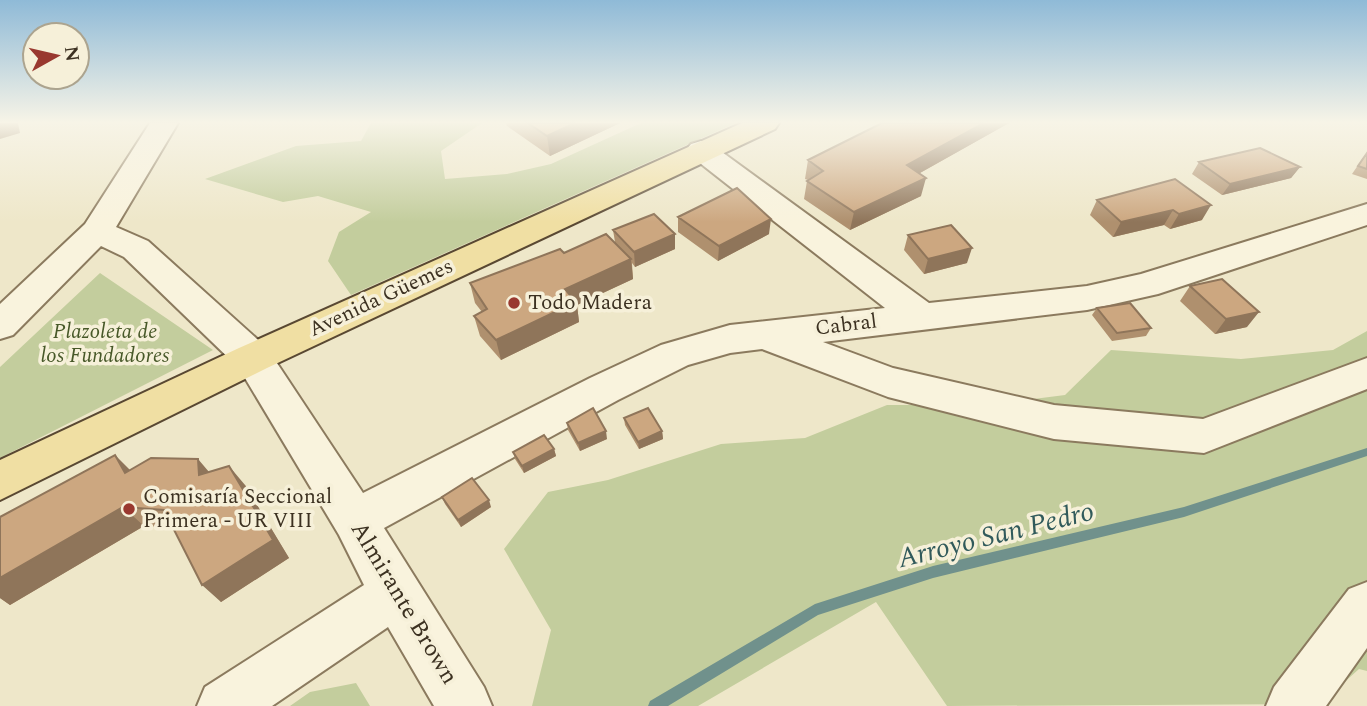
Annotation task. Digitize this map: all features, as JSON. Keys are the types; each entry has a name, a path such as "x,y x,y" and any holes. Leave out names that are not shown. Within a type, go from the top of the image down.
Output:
{"main road":[{"name":"Avenida Güemes","path":"0,481 253,358 688,156"}],"street":[{"path":"0,326 97,231 144,156"},
{"path":"709,156 922,317"},
{"name":"Cabral","path":"355,520 604,389 675,355 730,339 1087,298 1146,285 1266,244 1367,214"},
{"name":"Almirante Brown","path":"97,231 136,249 253,358 355,520 395,593 465,706"},
{"path":"764,335 888,382 1054,422 1204,436 1367,373"},
{"path":"224,706 395,593"},
{"path":"1293,706 1367,606"}],"green space":[{"path":"269,156 442,156 445,179 507,174 551,164 569,156 662,156 351,295 328,261 339,232 371,212 318,196 283,202 205,179"},
{"name":"Plazoleta de los Fundadores","path":"100,273 213,350 0,458 0,367"},
{"path":"1367,331 1367,671 1359,669 1320,704 947,706 876,602 698,706 532,706 551,630 504,549 548,492 608,480 721,444 805,438 887,405 985,405 1065,395 1111,350 1241,359 1333,350"},
{"path":"356,683 370,706 290,706 310,692"}],"building":[{"path":"816,156 924,156 907,165 926,178 854,212 807,181 823,171 808,160"},
{"path":"1225,156 1277,156 1300,167 1230,184 1199,162"},
{"path":"1365,156 1367,156 1367,169 1358,166"},
{"path":"1175,179 1211,205 1179,214 1173,210 1121,222 1097,200"},
{"path":"737,188 771,219 719,246 678,217"},
{"path":"654,214 675,234 634,252 613,230"},
{"path":"951,225 972,248 928,259 908,235"},
{"path":"606,234 631,259 565,289 576,302 496,340 474,316 487,309 470,283 560,249 564,253"},
{"path":"1222,279 1259,312 1226,319 1190,286"},
{"path":"1130,303 1151,328 1117,333 1097,308"},
{"path":"593,408 606,431 578,443 567,423"},
{"path":"648,408 662,431 638,442 624,418"},
{"path":"544,435 554,449 522,466 513,452"},
{"path":"115,455 125,473 151,458 198,459 199,475 229,466 273,540 202,585 164,510 123,507 0,578 0,517"},
{"path":"472,478 489,500 458,520 442,497"}],"waterway":[{"name":"Arroyo San Pedro","path":"655,706 815,610 933,572 1184,512 1367,452"}],"place":[{"name":"Todo Madera","path":"514,303"},
{"name":"Comisaría Seccional Primera - UR VIII","path":"129,509"}]}
